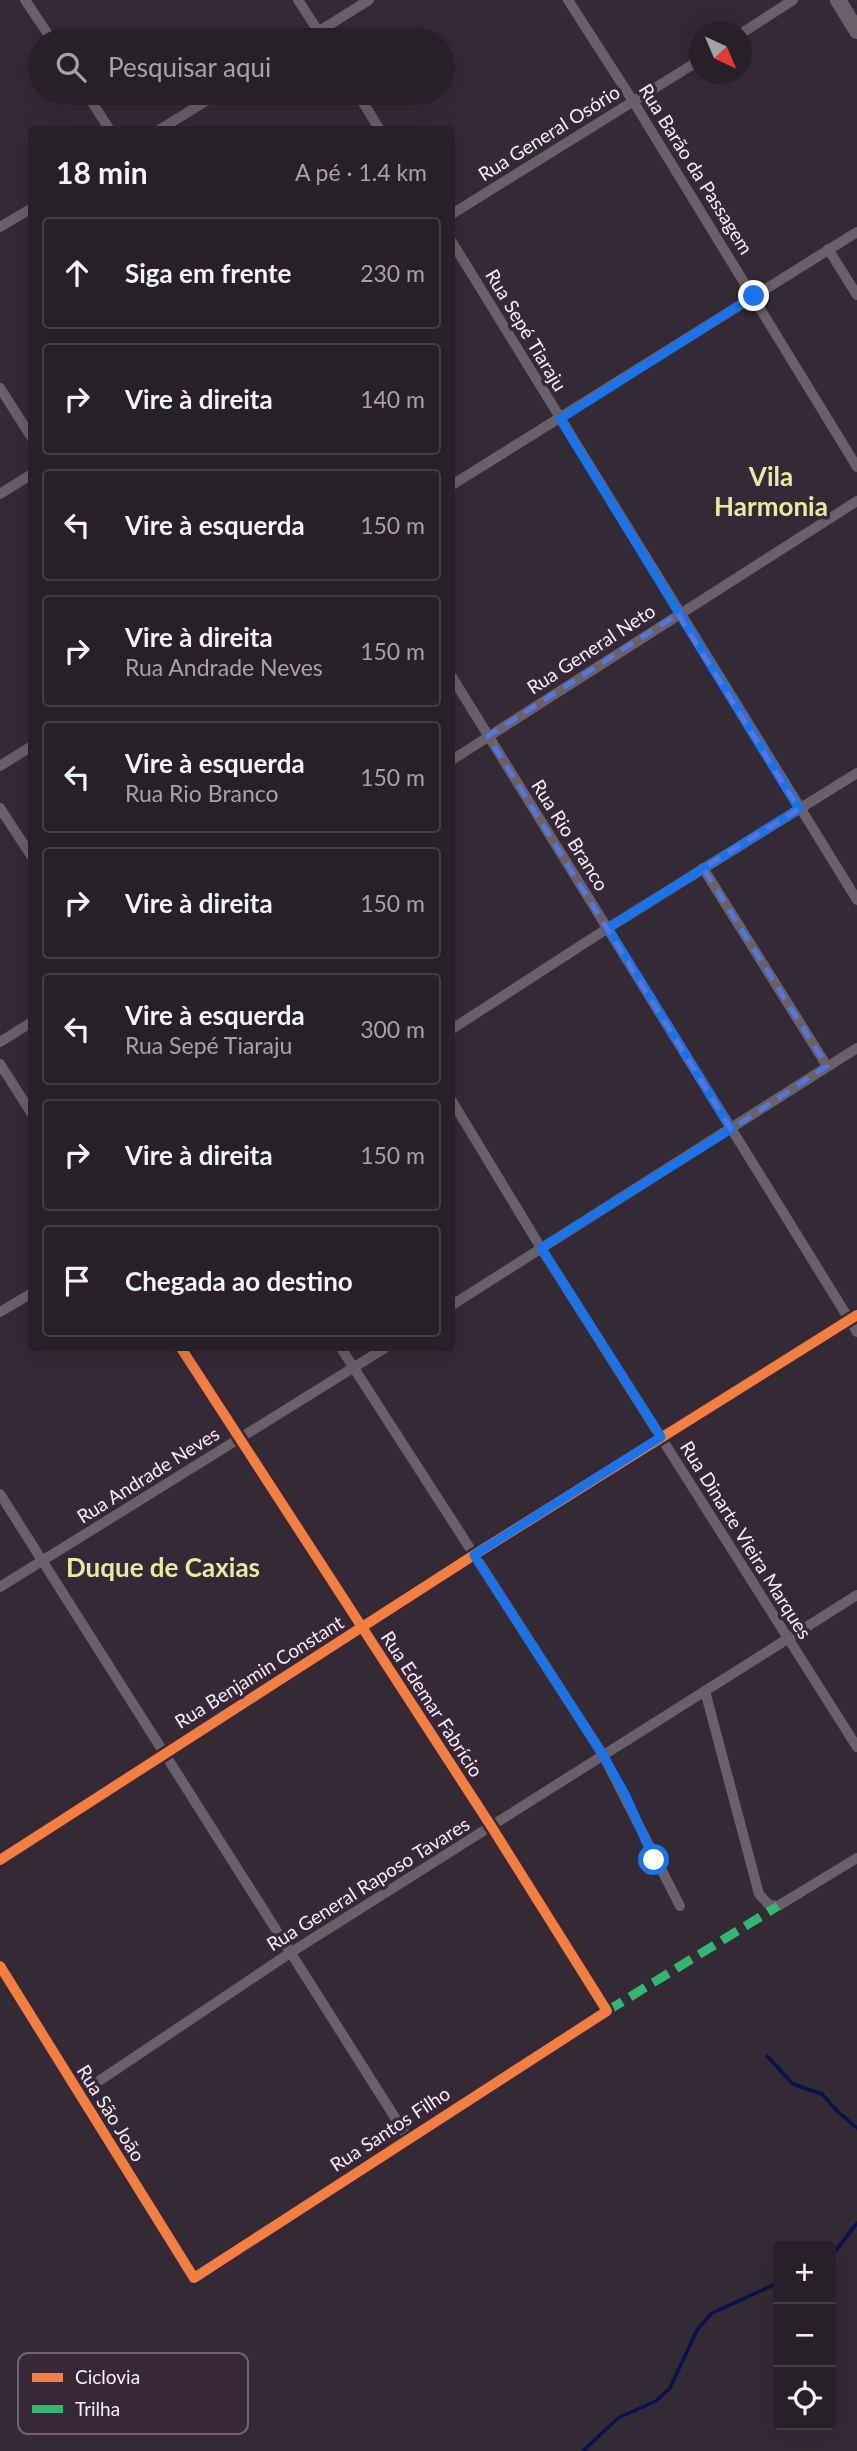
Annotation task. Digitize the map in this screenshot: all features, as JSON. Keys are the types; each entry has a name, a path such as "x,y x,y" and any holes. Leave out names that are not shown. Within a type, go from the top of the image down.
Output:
{"street":[{"path":"25,0 44,28"},
{"path":"298,0 316,28"},
{"path":"332,28 369,0"},
{"name":"Rua Barão da Passagem","path":"568,0 634,102 857,467"},
{"path":"752,26 793,0"},
{"path":"838,0 857,31"},
{"name":"Rua General Osório","path":"455,212 689,66"},
{"path":"94,105 107,126"},
{"path":"165,126 200,105"},
{"path":"364,105 378,126"},
{"path":"0,227 28,210"},
{"path":"455,483 857,232"},
{"name":"Rua Sepé Tiaraju","path":"455,247 678,614 857,900"},
{"path":"828,249 857,295"},
{"path":"0,388 28,433"},
{"path":"0,494 28,476"},
{"name":"Rua General Neto","path":"455,758 857,502"},
{"name":"Rua Rio Branco","path":"455,682 731,1129 853,1317 857,1332"},
{"path":"0,766 28,748"},
{"path":"455,1028 608,928 857,773"},
{"path":"0,808 28,851"},
{"path":"703,868 827,1066"},
{"path":"0,1042 28,1024"},
{"path":"455,1303 857,1048"},
{"path":"0,1064 28,1108"},
{"name":"Rua Dinarte Vieira Marques","path":"455,1106 541,1248 857,1746"},
{"path":"0,1312 28,1295"},
{"name":"Rua Benjamin Constant","path":"0,1860 474,1555 853,1317"},
{"name":"Rua Edemar Fabrício","path":"183,1351 491,1826 607,2011"},
{"path":"343,1351 603,1755 680,1906"},
{"name":"Rua Andrade Neves","path":"0,1587 380,1351"},
{"path":"0,1494 408,2138"},
{"name":"Rua General Raposo Tavares","path":"78,2095 290,1954 705,1691 789,1641 857,1595"},
{"path":"705,1691 759,1894 769,1905 778,1906 857,1858"},
{"name":"Rua São João","path":"0,1966 194,2278"},
{"name":"Rua Santos Filho","path":"194,2278 607,2011"}],"highlighted area":[{"path":"678,614 799,809 703,868 827,1066 731,1129 488,736"}],"waterway":[{"path":"767,2056 793,2084 822,2094 857,2128"},
{"path":"836,2250 857,2223"},
{"path":"583,2451 618,2418 656,2401 670,2388 697,2330 712,2313 773,2285"}],"marked path":[{"path":"607,2011 778,1906"}],"cycle path":[{"path":"0,1860 474,1555 857,1315"},
{"path":"0,1966 194,2278 607,2011 491,1826 183,1351"}],"district":[{"name":"Vila Harmonia","path":"771,492"},
{"name":"Duque de Caxias","path":"163,1568"}],"route":[{"path":"654,1860 626,1796 603,1755 474,1555 661,1437 541,1248 731,1129 608,928 799,809 560,419 754,296"}]}
